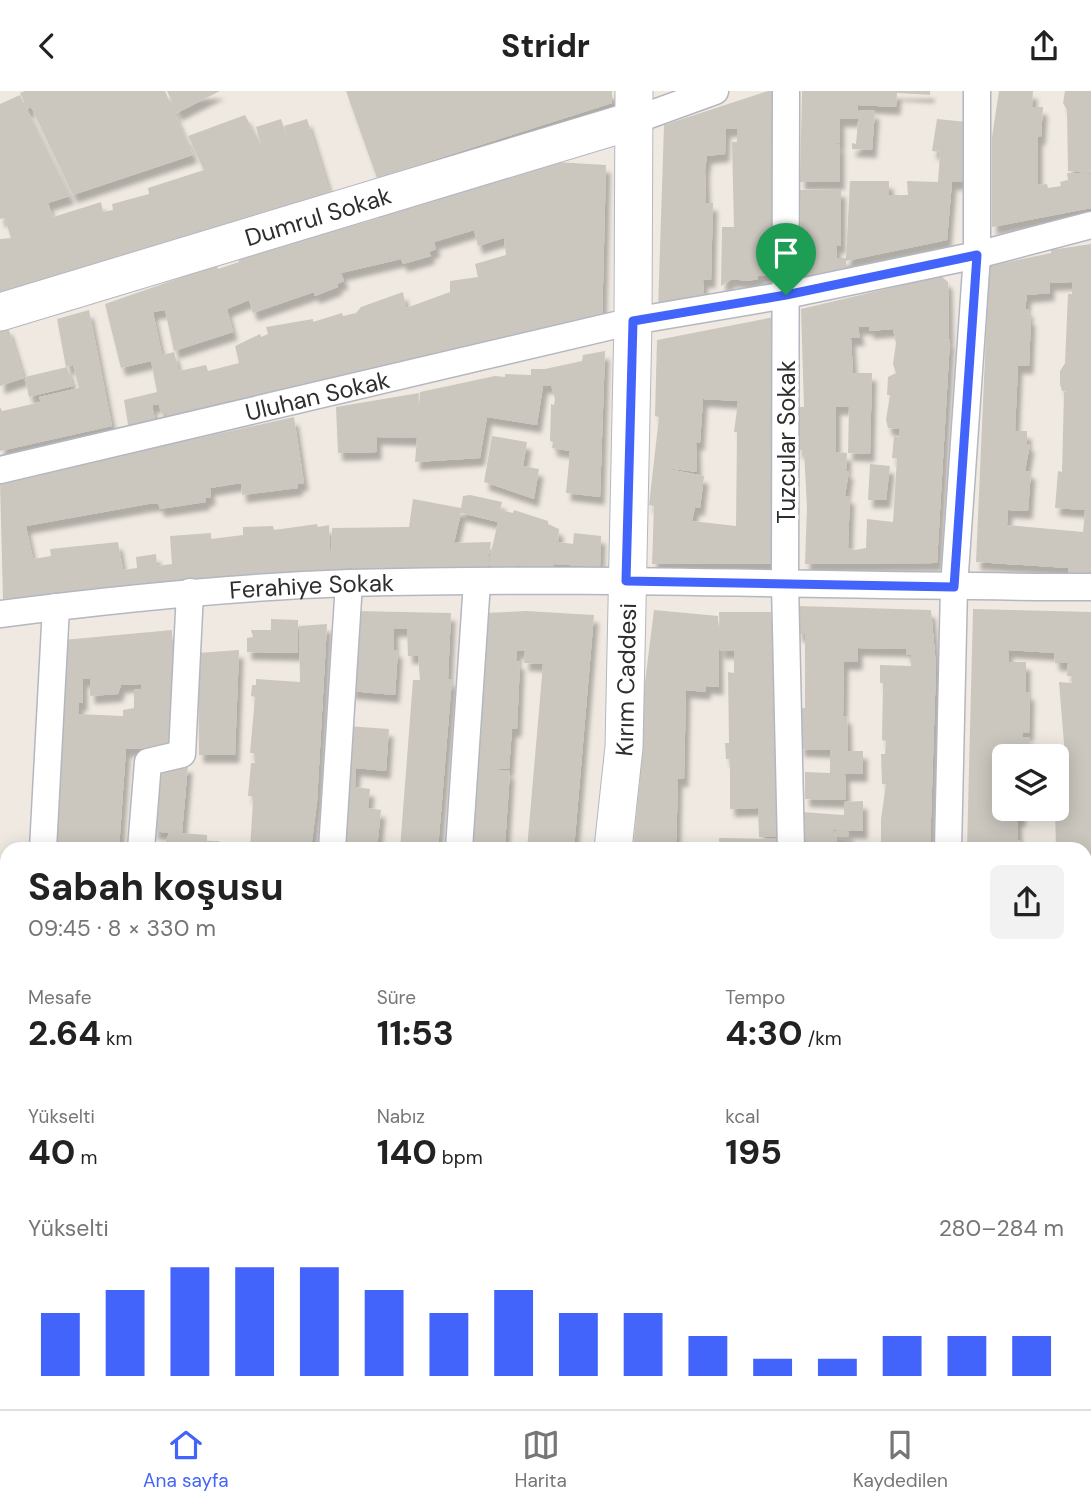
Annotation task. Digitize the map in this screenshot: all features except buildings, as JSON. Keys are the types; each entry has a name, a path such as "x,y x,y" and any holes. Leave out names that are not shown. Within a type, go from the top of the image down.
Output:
{"main road":[{"name":"Dumrul Sokak","path":"0,312 635,106"},
{"name":"Kırım Caddesi","path":"613,842 624,747 635,106"}],"street":[{"path":"635,106 715,91"},
{"name":"Tuzcular Sokak","path":"786,91 785,584 791,842"},
{"path":"948,842 954,587 977,255 977,91"},
{"path":"0,470 424,377 633,321 786,295 977,255 1091,225"},
{"name":"Ferahiye Sokak","path":"2,607 56,607 190,592 349,583 626,581 1091,587"},
{"path":"459,842 477,582"},
{"path":"332,842 349,583"},
{"path":"142,842 148,762 183,754 190,592"},
{"path":"43,842 56,607"}],"route":[{"path":"977,255 954,587 626,581 633,321 786,295 977,255"}]}
